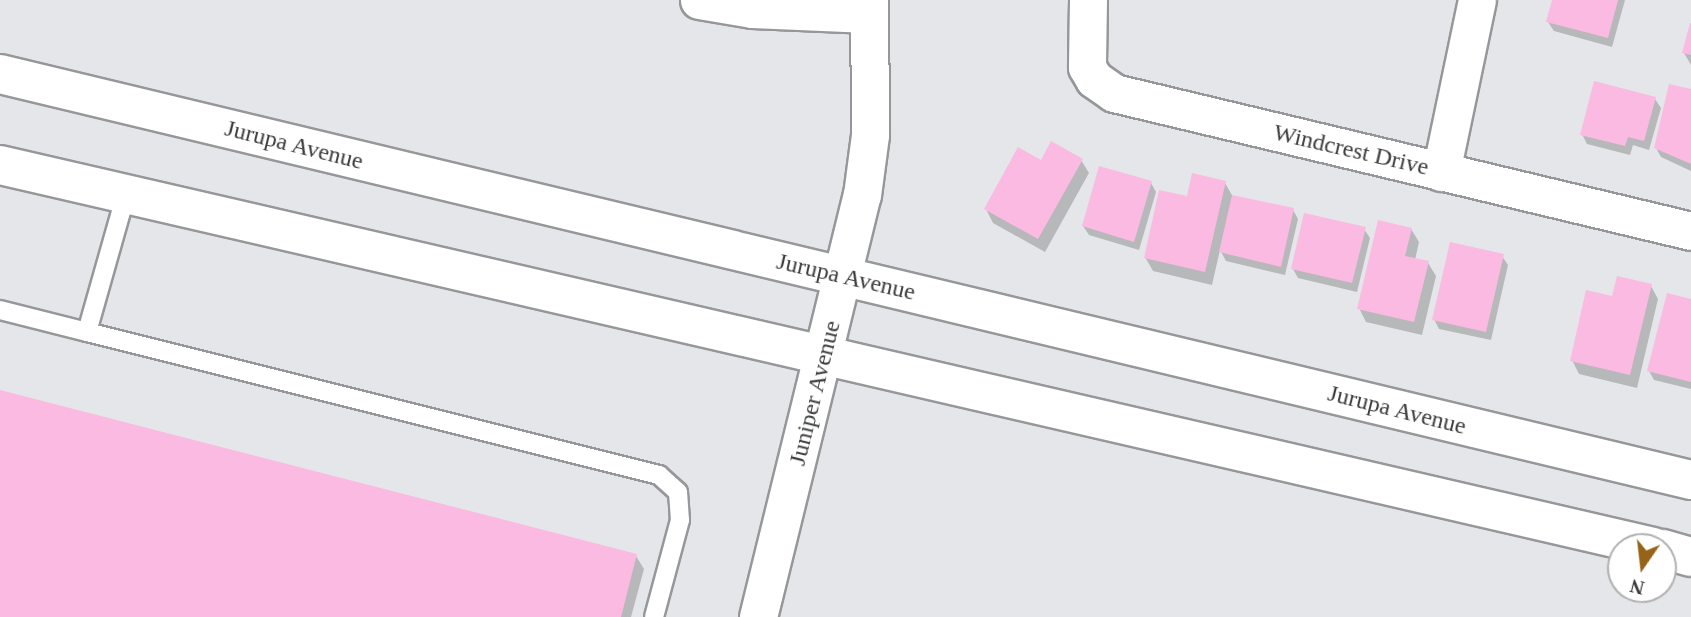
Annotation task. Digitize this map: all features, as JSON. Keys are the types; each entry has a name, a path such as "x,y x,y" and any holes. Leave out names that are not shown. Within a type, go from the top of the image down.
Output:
{"main road":[{"name":"Jurupa Avenue","path":"0,74 1691,480"},
{"path":"0,165 1607,536"}],"street":[{"path":"699,0 752,9 869,7"},
{"name":"Windcrest Drive","path":"1088,0 1087,66 1094,79 1114,93 1691,232"},
{"path":"1441,172 1477,0"},
{"name":"Juniper Avenue","path":"758,617 844,277 870,135 869,7"}],"lane":[{"path":"87,332 126,194"},
{"path":"0,310 659,475 678,492 680,520 654,617"}],"building":[{"path":"1552,0 1618,0 1608,38 1546,22"},
{"path":"1691,23 1691,55 1682,53"},
{"path":"1594,81 1656,97 1644,141 1628,137 1625,146 1580,135"},
{"path":"1669,84 1691,89 1691,164 1654,148"},
{"path":"1051,141 1083,159 1038,239 984,209 1018,147 1041,160"},
{"path":"1099,166 1152,181 1134,242 1082,226"},
{"path":"1192,173 1226,181 1205,272 1144,258 1159,190 1187,196"},
{"path":"1232,195 1294,208 1281,267 1219,252"},
{"path":"1304,213 1366,227 1352,283 1291,269"},
{"path":"1378,220 1412,228 1405,256 1429,261 1414,322 1357,309"},
{"path":"1450,242 1504,254 1486,332 1432,320"},
{"path":"1617,276 1652,284 1630,375 1570,361 1586,290 1612,296"},
{"path":"1667,293 1691,299 1691,382 1647,371"},
{"path":"0,390 637,554 621,617 0,617"}]}
